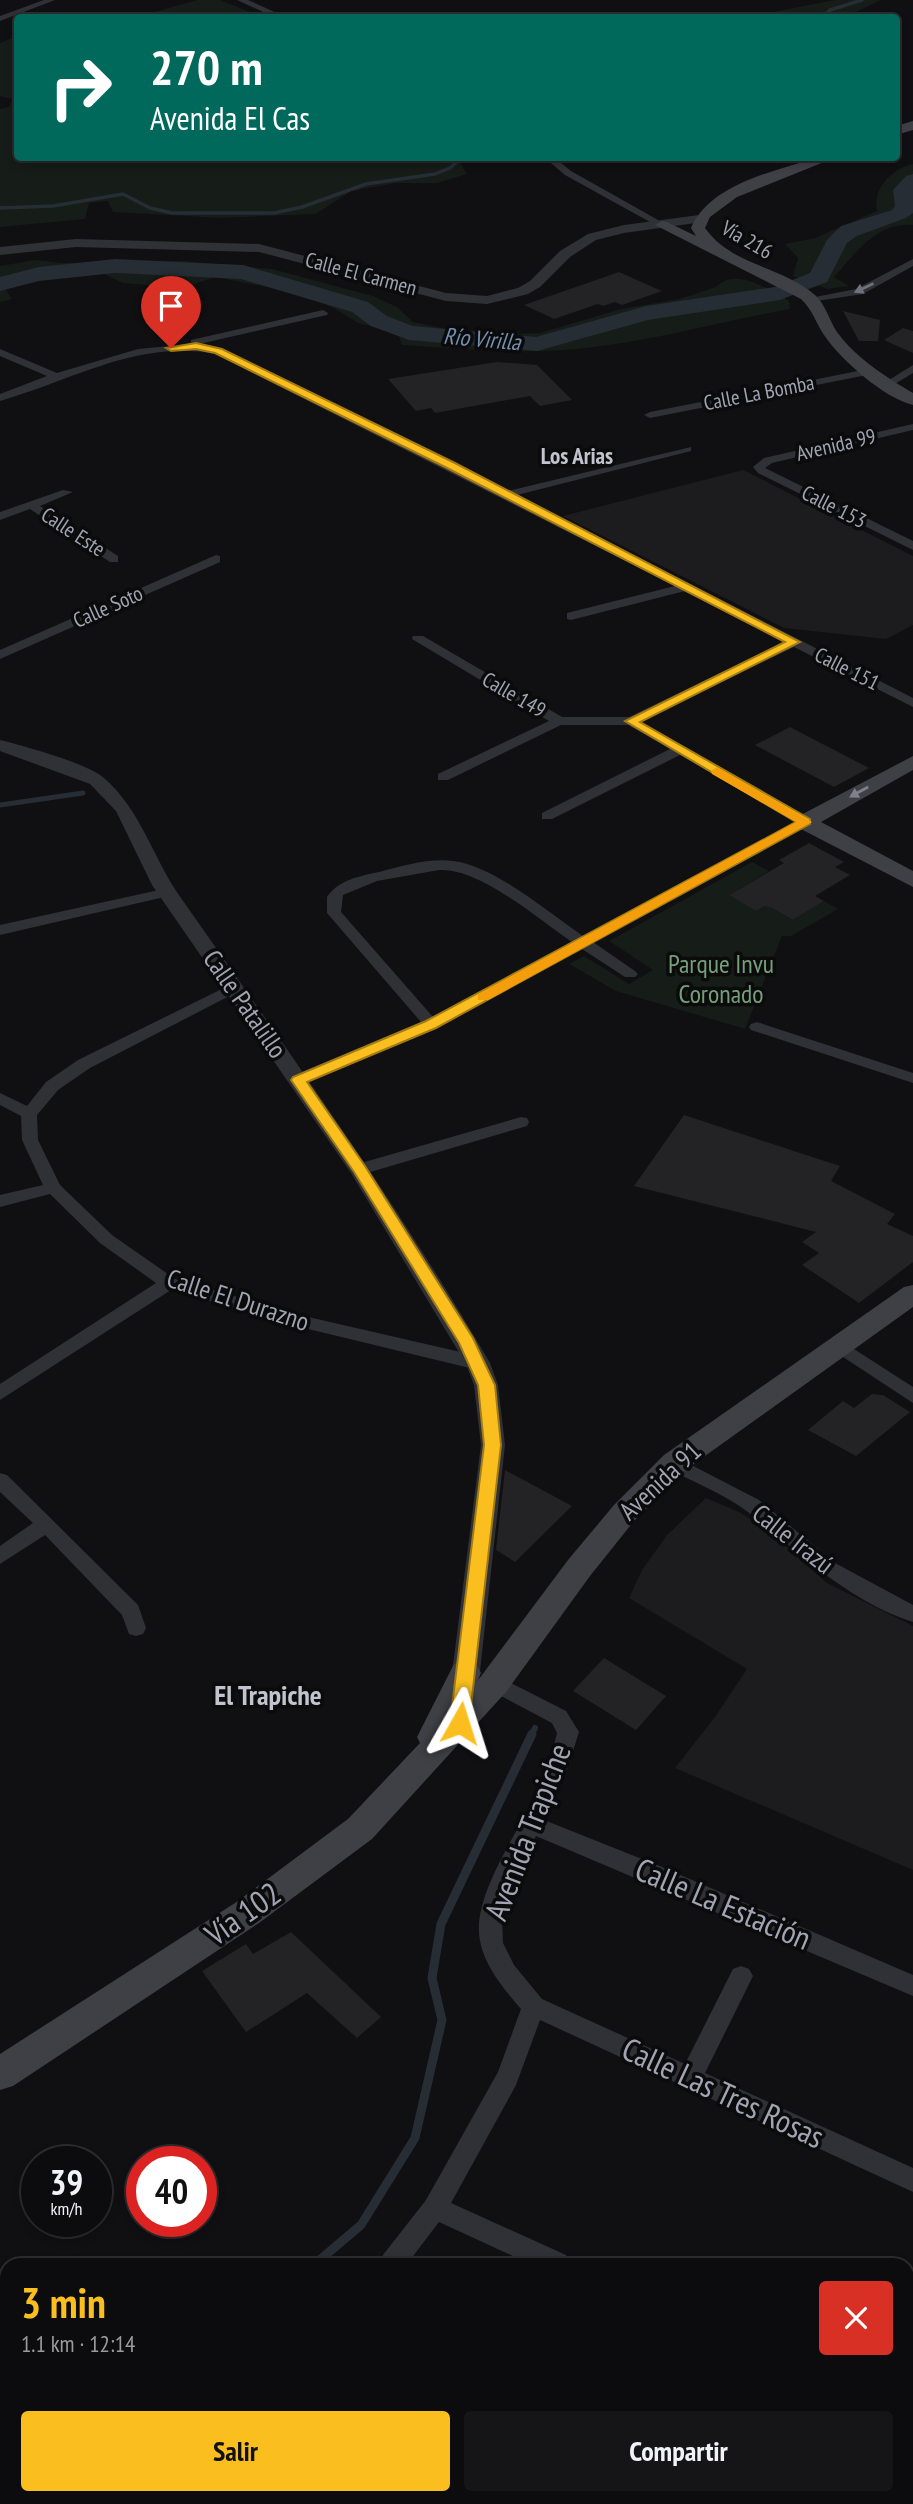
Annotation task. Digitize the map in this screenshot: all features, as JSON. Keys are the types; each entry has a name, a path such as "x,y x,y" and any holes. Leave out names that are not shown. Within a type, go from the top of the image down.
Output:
{"main road":[{"name":"Vía 216","path":"808,297 721,253 703,239 698,228 699,219 712,205 730,195 819,161"},
{"path":"662,225 721,253"},
{"path":"808,297 832,336 868,372 913,400"},
{"path":"806,822 913,762"},
{"path":"806,822 913,880"},
{"name":"Avenida 91","path":"460,1723 480,1679 624,1513 674,1462 913,1294"},
{"path":"403,1782 438,1728 480,1679"},
{"name":"Vía 102","path":"0,2074 247,1913 360,1829 460,1723"}],"street":[{"path":"0,19 51,0"},
{"path":"241,0 274,14"},
{"path":"554,161 568,173 662,225"},
{"name":"Calle El Carmen","path":"0,251 76,243 259,248 446,297 487,300 523,291 536,284 565,254 592,237 624,229 699,219"},
{"path":"808,297 859,292 913,262"},
{"path":"901,269 913,272"},
{"path":"0,398 110,360 323,313"},
{"name":"Calle 151","path":"171,348 196,346 218,351 913,703"},
{"path":"0,352 57,377"},
{"path":"886,384 913,368"},
{"name":"Calle La Bomba","path":"650,415 868,372"},
{"name":"Avenida 99","path":"760,465 768,460 913,427"},
{"path":"505,495 687,449"},
{"name":"Calle 153","path":"760,465 762,471 913,546"},
{"path":"0,516 68,492"},
{"name":"Calle Este","path":"31,505 114,559"},
{"name":"Calle Soto","path":"0,656 216,559"},
{"path":"571,616 686,587"},
{"name":"Calle 149","path":"418,639 559,721 631,721"},
{"path":"631,721 794,642"},
{"path":"443,777 559,721"},
{"path":"631,721 806,822"},
{"name":"Calle Patalillo","path":"0,746 69,768 96,780 124,809 168,892 360,1170 478,1363 486,1385 493,1445 480,1679"},
{"path":"547,816 679,750"},
{"path":"298,1080 431,1024 806,822"},
{"path":"431,1024 334,913 332,903 338,891 357,880 445,864 461,866 480,873 630,974"},
{"path":"0,930 168,892"},
{"path":"0,1098 29,1114 52,1086 84,1064 234,988"},
{"path":"757,1027 913,1078"},
{"name":"Calle El Durazno","path":"29,1114 30,1140 53,1188 106,1239 169,1283 304,1322 478,1363"},
{"path":"360,1170 521,1122"},
{"path":"0,1201 53,1188"},
{"path":"0,1393 169,1283"},
{"path":"840,1346 913,1396"},
{"name":"Calle Irazú","path":"674,1462 752,1505 828,1568 913,1615"},
{"path":"0,1480 131,1611 136,1628"},
{"path":"0,1556 46,1524"},
{"name":"Avenida Trapiche","path":"480,1679 559,1717 568,1732 563,1755 508,1872 496,1904 490,1934 502,1968 534,2006"},
{"name":"Calle La Estación","path":"532,1825 654,1874 913,1986"},
{"path":"691,2077 741,1976"},
{"path":"398,2258 435,2208 508,2077 534,2006"},
{"name":"Calle Las Tres Rosas","path":"534,2006 913,2180"},
{"path":"435,2208 544,2258"}],"shaded area":[{"path":"743,470 913,556 913,625 886,639 784,628 563,516"},
{"path":"706,1498 739,1512 769,1531 827,1583 913,1626 913,1870 675,1768 715,1717 747,1669 629,1598 642,1570 667,1535"}],"green space":[{"path":"197,0 220,0 255,14 148,14"},
{"path":"835,0 881,0 856,12 857,14 770,14"},
{"path":"14,37 14,161 459,161 467,174 437,183 397,183 351,191 316,214 221,218 113,212 108,201 89,203 85,219 0,227 0,109 9,107 12,99 0,96 0,43"},
{"path":"913,164 913,225 889,228 859,249 834,277 849,286 827,289 793,276 798,258 785,244 815,238 877,211 878,195 885,181 898,170"},
{"path":"35,260 62,263 183,261 272,269 373,296 397,307 413,322 475,335 540,333 621,309 679,299 733,279 753,282 772,291 789,301 790,309 667,335 573,349 507,351 402,345 398,333 358,323 334,308 297,293 215,277 182,288 123,283 100,272 22,282 6,290 12,299 0,302 0,266"},
{"name":"Parque Invu Coronado","path":"752,862 769,871 729,895 770,907 793,920 824,901 838,909 791,936 782,936 745,1029 616,991 569,964 584,956 629,984 653,970 609,941"}],"building":[{"path":"619,272 662,291 622,305 615,302 603,306 598,304 554,319 524,305"},
{"path":"843,311 880,320 878,341 859,341"},
{"path":"903,328 913,331 913,353 884,340"},
{"path":"497,362 537,365 572,400 540,406 530,396 435,413 431,408 416,411 388,379"},
{"path":"790,727 869,768 834,787 755,745"},
{"path":"809,843 844,862 835,867 850,875 815,896 824,901 793,920 770,907 764,906 756,911 729,895 784,863 779,860"},
{"path":"684,1115 840,1166 831,1181 895,1214 887,1224 913,1236 913,1262 859,1303 802,1265 819,1253 802,1242 816,1232 634,1186"},
{"path":"872,1394 883,1395 910,1412 856,1456 808,1430 843,1401 854,1408"},
{"path":"505,1470 572,1506 515,1562 496,1550"},
{"path":"604,1658 666,1696 636,1730 573,1691"},
{"path":"291,1932 381,2017 357,2038 307,1993 246,2032 202,1971 246,1944 253,1954"}],"waterway":[{"path":"826,14 830,10 862,0"},
{"path":"0,208 53,206 123,194 150,208 172,213 274,213 302,207 366,184 435,174 450,168 458,161"},
{"name":"Río Virilla","path":"0,284 39,274 115,266 243,272 360,307 379,321 409,333 537,344 646,313 780,293 819,277 838,240 849,231 899,214 906,208 903,190 913,180"},
{"path":"0,805 83,793"},
{"path":"532,1734 535,1728"},
{"path":"322,2258 361,2225 415,2138 442,2020 432,1978 441,1924 532,1734"}],"slow traffic":[{"path":"483,997 806,822 717,771"}],"district":[{"name":"Los Arias","path":"577,456"},
{"name":"El Trapiche","path":"268,1695"}],"route":[{"path":"171,348 208,347 306,392 794,642 631,721 806,822 431,1024 380,1048 298,1080 360,1170 467,1342 486,1385 493,1445 460,1723"}]}
